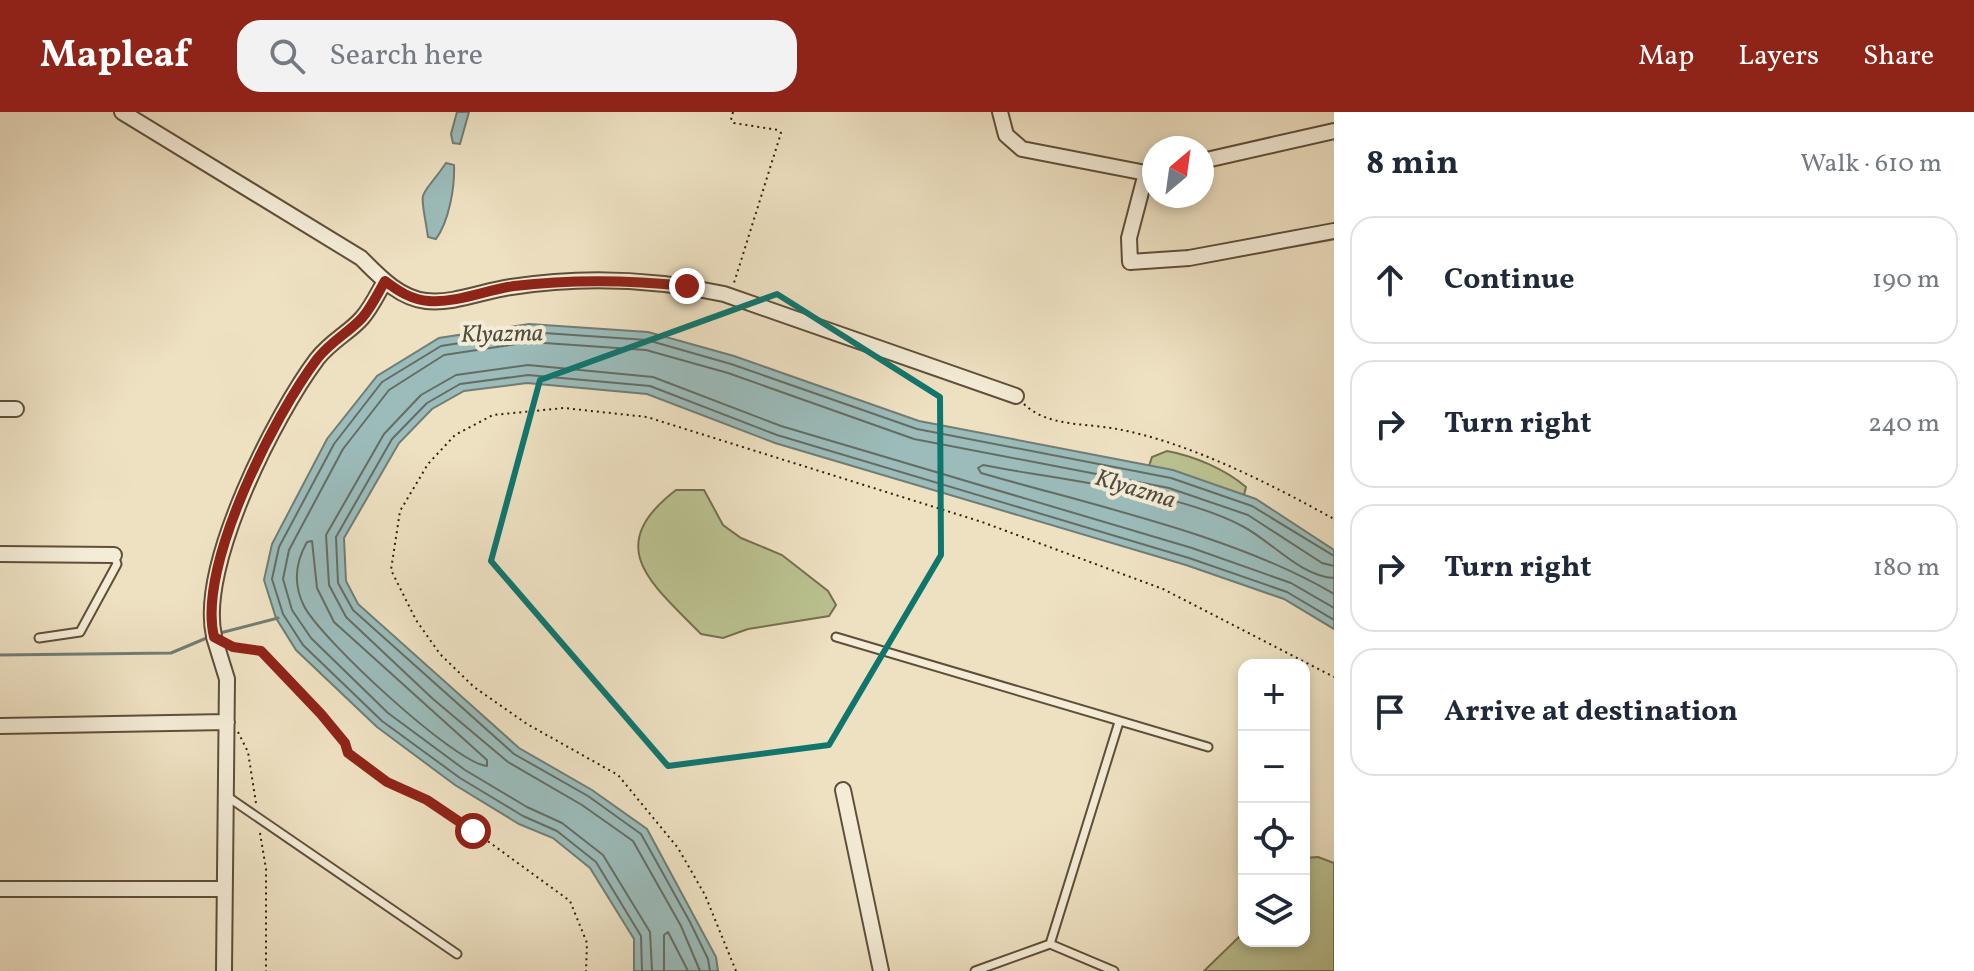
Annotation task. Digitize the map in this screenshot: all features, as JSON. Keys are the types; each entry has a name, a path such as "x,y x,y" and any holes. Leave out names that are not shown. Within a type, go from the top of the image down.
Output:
{"street":[{"path":"1000,112 1006,135 1022,149 1142,171"},
{"path":"126,113 361,258 385,281 412,297 445,301 512,286 593,281 687,286 730,297 1016,396"},
{"path":"1214,158 1334,131"},
{"path":"1142,197 1129,238 1130,262 1189,258 1334,231"},
{"path":"224,971 227,679 214,635 211,608 218,568 246,486 315,362 334,338 362,318 385,281"},
{"path":"0,409 16,409"},
{"path":"0,554 114,555"},
{"path":"0,726 227,722"},
{"path":"843,790 881,971"},
{"path":"0,889 224,889"}],"lane":[{"path":"39,638 80,632 117,564 114,555"},
{"path":"836,637 1208,747"},
{"path":"1050,944 1119,722"},
{"path":"226,796 457,954"},
{"path":"975,971 1050,944 1114,971"}],"path":[{"path":"730,297 781,133 734,123 731,120 733,112"},
{"path":"1016,396 1035,415 1121,430 1190,452 1273,485 1334,519"},
{"path":"736,971 705,895 678,848 618,775 527,724 474,687 440,654 416,620 391,570 400,511 428,464 455,435 493,415 564,408 661,421 982,522 1163,589 1334,677"},
{"path":"214,635 233,647 261,651 321,714 345,743 348,753 387,782 445,810 570,901 587,943 586,971"},
{"path":"227,722 241,735 248,752 266,869 266,971"}],"highlighted area":[{"path":"777,294 940,397 941,555 829,745 668,766 491,561 540,380"}],"green space":[{"path":"1167,451 1188,456 1229,474 1246,487 1244,495 1149,466 1152,457"},
{"path":"676,490 704,490 723,525 741,538 782,555 828,591 836,605 829,616 748,629 723,638 701,634 652,581 642,564 638,547 642,529 654,510"},
{"path":"1310,858 1334,863 1334,971 1204,971 1238,938 1238,947 1310,947"}],"water":[{"path":"457,112 469,112 460,144 453,143 451,134"},
{"path":"446,163 454,165 452,193 448,213 436,239 428,237 423,196"},
{"name":"Klyazma","path":"529,324 648,332 734,356 919,421 1173,470 1256,499 1334,550 1334,629 1284,599 1186,565 775,443 647,394 527,383 464,391 432,409 399,443 344,538 346,581 358,604 519,748 592,790 647,829 716,957 718,971 634,971 634,939 590,868 553,838 519,824 455,785 377,727 296,650 276,618 264,580 272,544 327,439 377,376 439,338"}],"waterway":[{"path":"220,633 278,618"},
{"path":"0,655 171,653 209,637"}],"route":[{"path":"473,831 445,810 387,782 348,753 345,743 321,714 261,651 233,647 214,637 211,608 218,568 246,486 315,362 334,338 362,318 385,281 412,297 426,301 445,301 512,286 557,282 627,281 687,286"}]}
